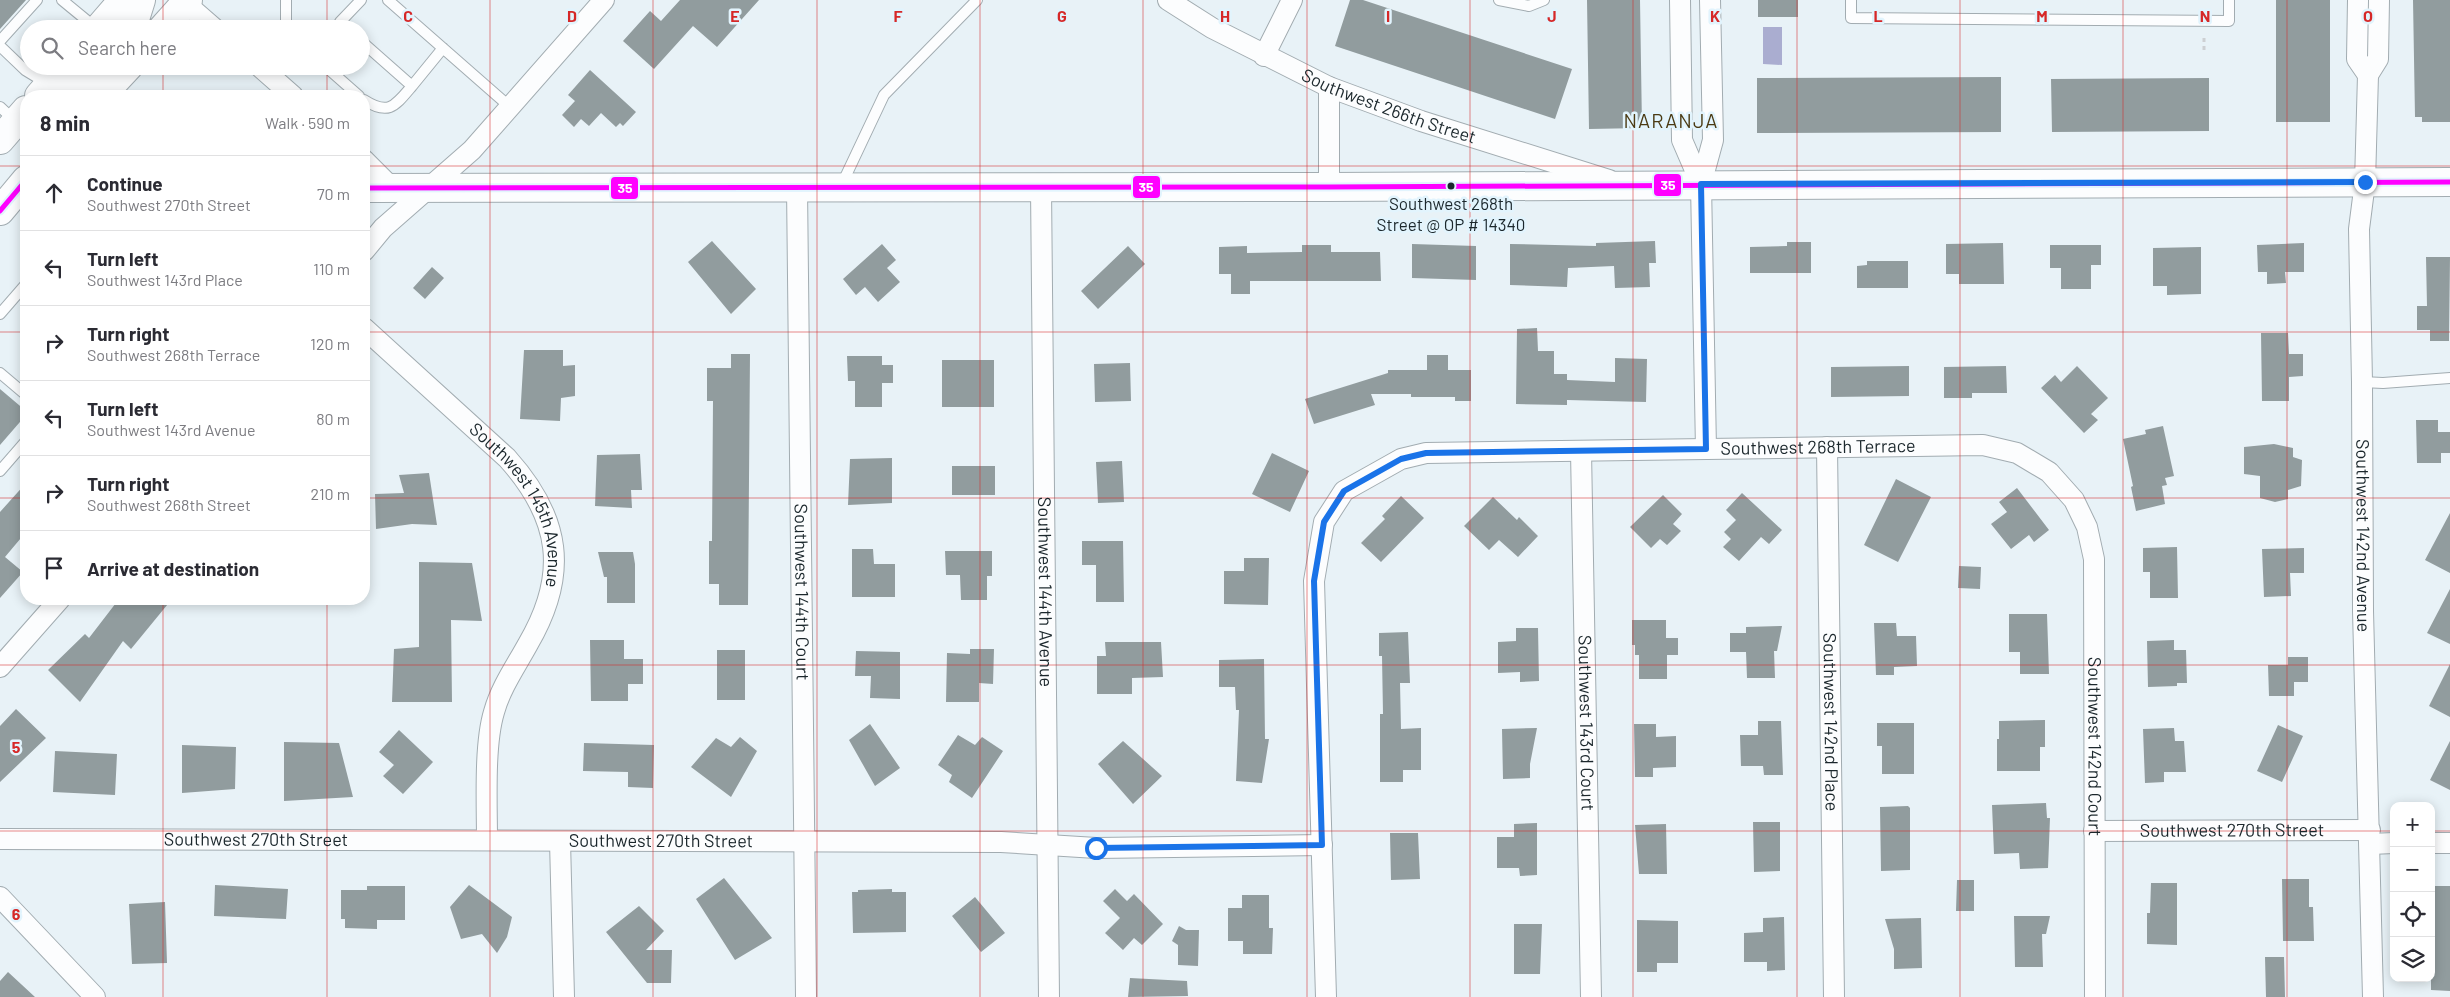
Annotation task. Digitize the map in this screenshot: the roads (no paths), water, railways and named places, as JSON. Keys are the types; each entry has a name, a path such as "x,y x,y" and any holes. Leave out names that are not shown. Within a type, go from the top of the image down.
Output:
{"main road":[{"path":"105,20 123,0"},
{"path":"133,20 136,16 141,0"},
{"path":"170,20 186,1"},
{"path":"55,86 75,75"},
{"path":"107,90 121,75"},
{"path":"0,180 20,178"},
{"path":"370,188 1041,188 2450,182"},
{"path":"0,211 20,186"}],"street":[{"path":"370,243 383,228 472,150 604,0"},
{"name":"Southwest 266th Street","path":"1168,0 1212,28 1264,56 1329,87 1421,121 1624,185"},
{"path":"1264,56 1292,0"},
{"path":"1680,0 1682,140 1701,184"},
{"path":"1706,449 1701,184 1712,140 1710,0"},
{"name":"Southwest 142nd Avenue","path":"2358,0 2357,59 2368,75"},
{"name":"Southwest 142nd Avenue","path":"2373,997 2363,611 2362,382 2358,229 2365,182 2368,75 2378,59 2379,0"},
{"path":"186,1 206,20"},
{"path":"269,75 286,90"},
{"path":"1329,87 1329,187"},
{"path":"370,166 392,188"},
{"name":"Southwest 144th Court","path":"797,187 806,997"},
{"name":"Southwest 144th Avenue","path":"1041,188 1049,997"},
{"name":"Southwest 145th Avenue","path":"370,333 507,458 525,478 536,496 552,536 555,572 547,608 510,673 494,713 490,738 487,840"},
{"name":"Southwest 268th Terrace","path":"1322,845 1314,581 1324,522 1344,491 1401,459 1426,453 1983,445 2017,453 2049,472 2074,500"},
{"name":"Southwest 142nd Place","path":"1827,447 1834,997"},
{"name":"Southwest 143rd Court","path":"1581,451 1591,997"},
{"name":"Southwest 142nd Court","path":"2074,500 2087,527 2094,559 2095,997"},
{"path":"0,667 55,605"},
{"name":"Southwest 270th Street","path":"2094,831 2370,837 2390,842"},
{"name":"Southwest 270th Street","path":"0,839 1001,842 1096,848 1322,845"},
{"path":"560,841 564,997"},
{"path":"2435,843 2450,843"},
{"path":"1322,845 1326,997"},
{"path":"0,897 95,997"}],"lane":[{"path":"0,41 37,0"},
{"path":"62,0 86,20"},
{"path":"286,0 286,20"},
{"path":"342,20 361,0"},
{"path":"388,0 510,107"},
{"path":"840,187 884,95 977,0"},
{"path":"1499,0 1529,6 1544,0"},
{"path":"1852,0 1851,18 2229,21 2229,0"},
{"path":"0,46 20,65"},
{"path":"370,104 375,107 389,108 396,105 443,48"},
{"path":"370,49 412,86"},
{"path":"34,75 55,86"},
{"path":"334,75 352,90"},
{"path":"0,314 20,291"},
{"path":"0,373 20,390"},
{"path":"2362,382 2383,383 2450,378"},
{"path":"0,471 20,448"}],"water":[{"path":"1763,27 1782,27 1782,65 1763,64"}],"place":[{"name":"Southwest 268th Street @ OP # 14340","path":"1451,186"}],"district":[{"name":"NARANJA","path":"1671,121"}]}
